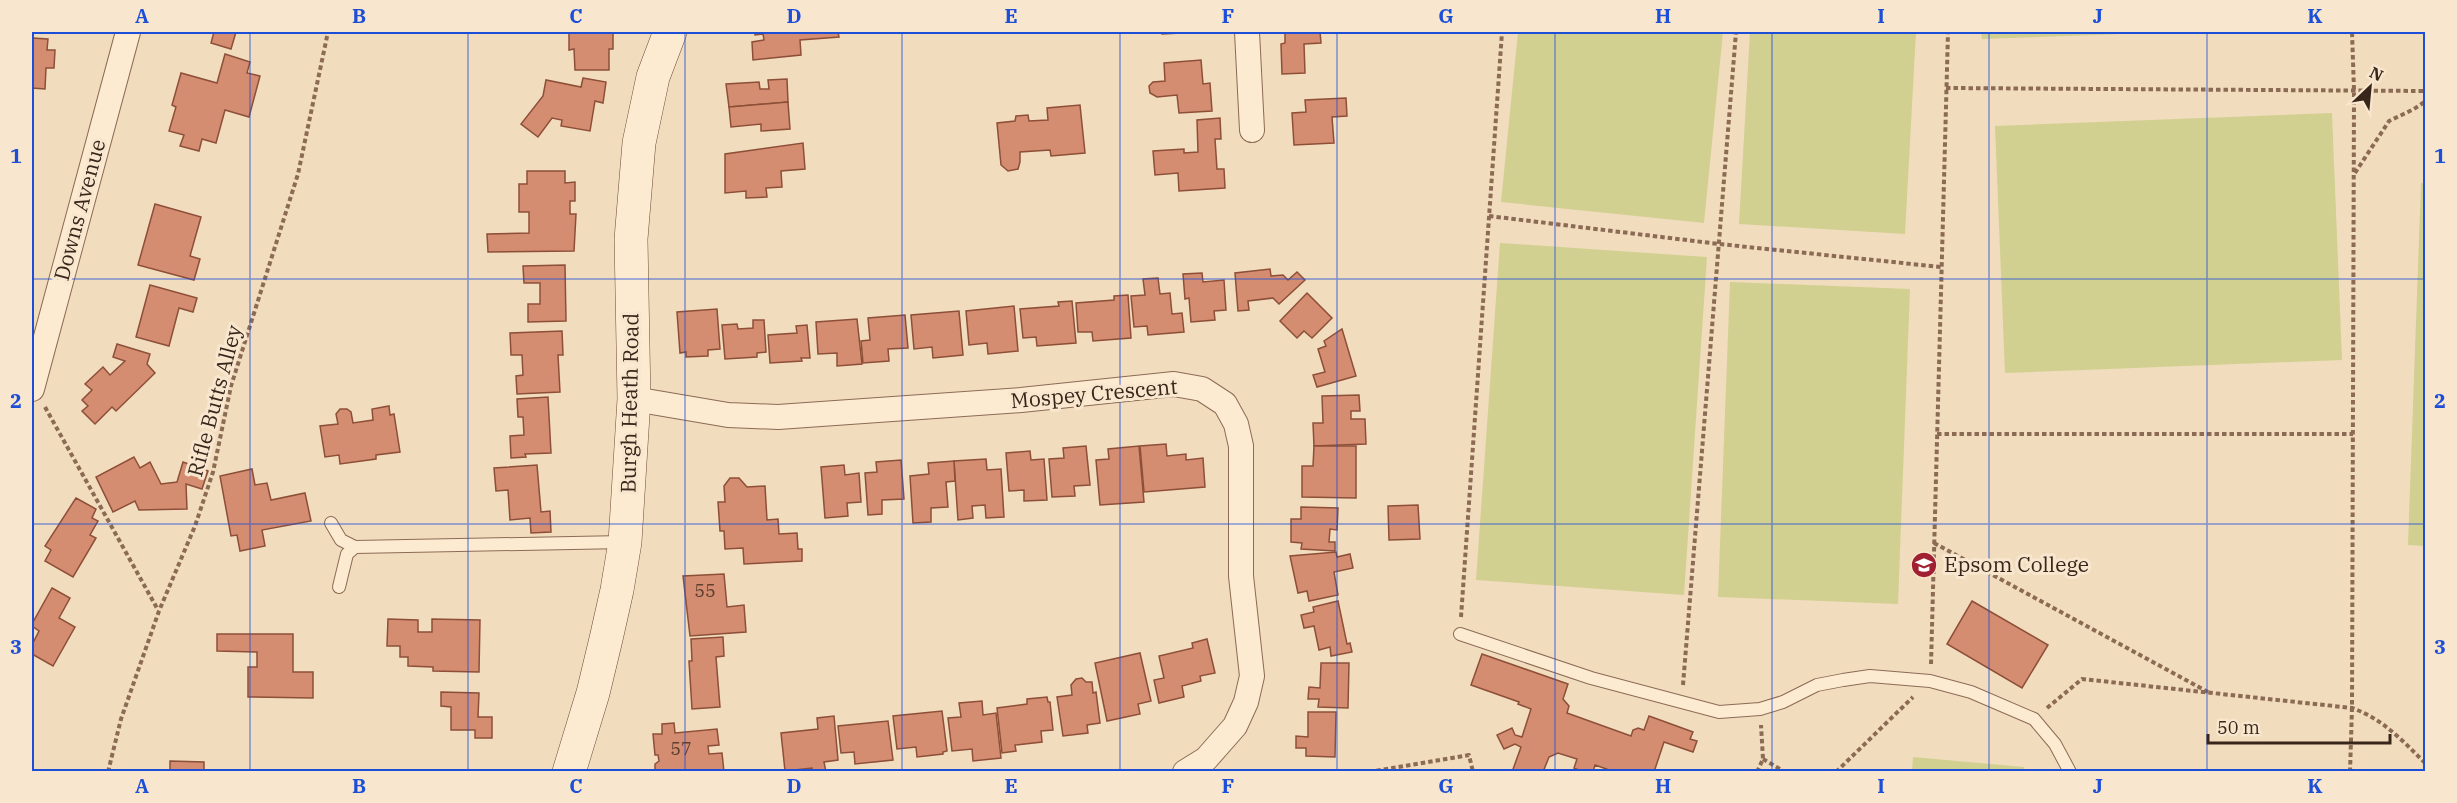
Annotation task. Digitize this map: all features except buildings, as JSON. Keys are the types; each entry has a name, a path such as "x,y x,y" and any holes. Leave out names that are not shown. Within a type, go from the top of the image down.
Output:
{"main road":[{"name":"Burgh Heath Road","path":"569,771 593,693 617,590 625,542 634,399 631,239 639,143 653,77 670,32"}],"street":[{"name":"Downs Avenue","path":"32,387 128,32"},
{"path":"1247,32 1252,130"},
{"name":"Mospey Crescent","path":"634,399 728,415 778,417 1021,400 1174,384 1202,389 1225,404 1236,424 1241,446 1241,576 1252,676 1246,702 1235,726 1206,759 1185,771"}],"lane":[{"path":"330,523 341,540 355,547 625,542"},
{"path":"339,587 347,554 355,547"},
{"path":"1460,634 1591,678 1719,712 1760,709 1783,702 1817,685 1870,676 1930,681 1971,692 2034,719 2055,744 2070,771"}],"path":[{"name":"Rifle Butts Alley","path":"108,771 121,719 159,611 195,526 213,472 231,386 298,174 328,32"},
{"path":"1460,634 1502,32"},
{"path":"1682,704 1736,32"},
{"path":"1836,771 1930,681 1948,32"},
{"path":"2350,771 2354,90 2352,32"},
{"path":"1946,88 2426,91"},
{"path":"2353,174 2389,121 2414,109 2426,100"},
{"path":"1489,216 1719,244 1941,267"},
{"path":"32,387 159,611"},
{"path":"1937,434 2353,434"},
{"path":"1934,543 2210,693"},
{"path":"2034,719 2082,679 2352,708 2370,714 2389,727 2426,764"},
{"path":"1757,771 1763,759 1760,709"},
{"path":"1369,771 1469,755 1473,771"},
{"path":"1763,759 1785,771"}],"shaded area":[{"path":"1518,32 1723,32 1704,223 1501,202"},
{"path":"1750,32 1916,32 1905,234 1739,224"},
{"path":"1981,32 2177,32 1982,39"},
{"path":"2332,113 2342,360 2005,373 1995,126"},
{"path":"2421,183 2426,183 2425,546 2408,545"},
{"path":"1500,243 1707,257 1684,595 1476,580"},
{"path":"1730,282 1910,289 1898,604 1718,597"},
{"path":"1913,757 2024,767 2024,771 1912,771"}],"place":[{"name":"Epsom College","path":"1924,565"}]}
